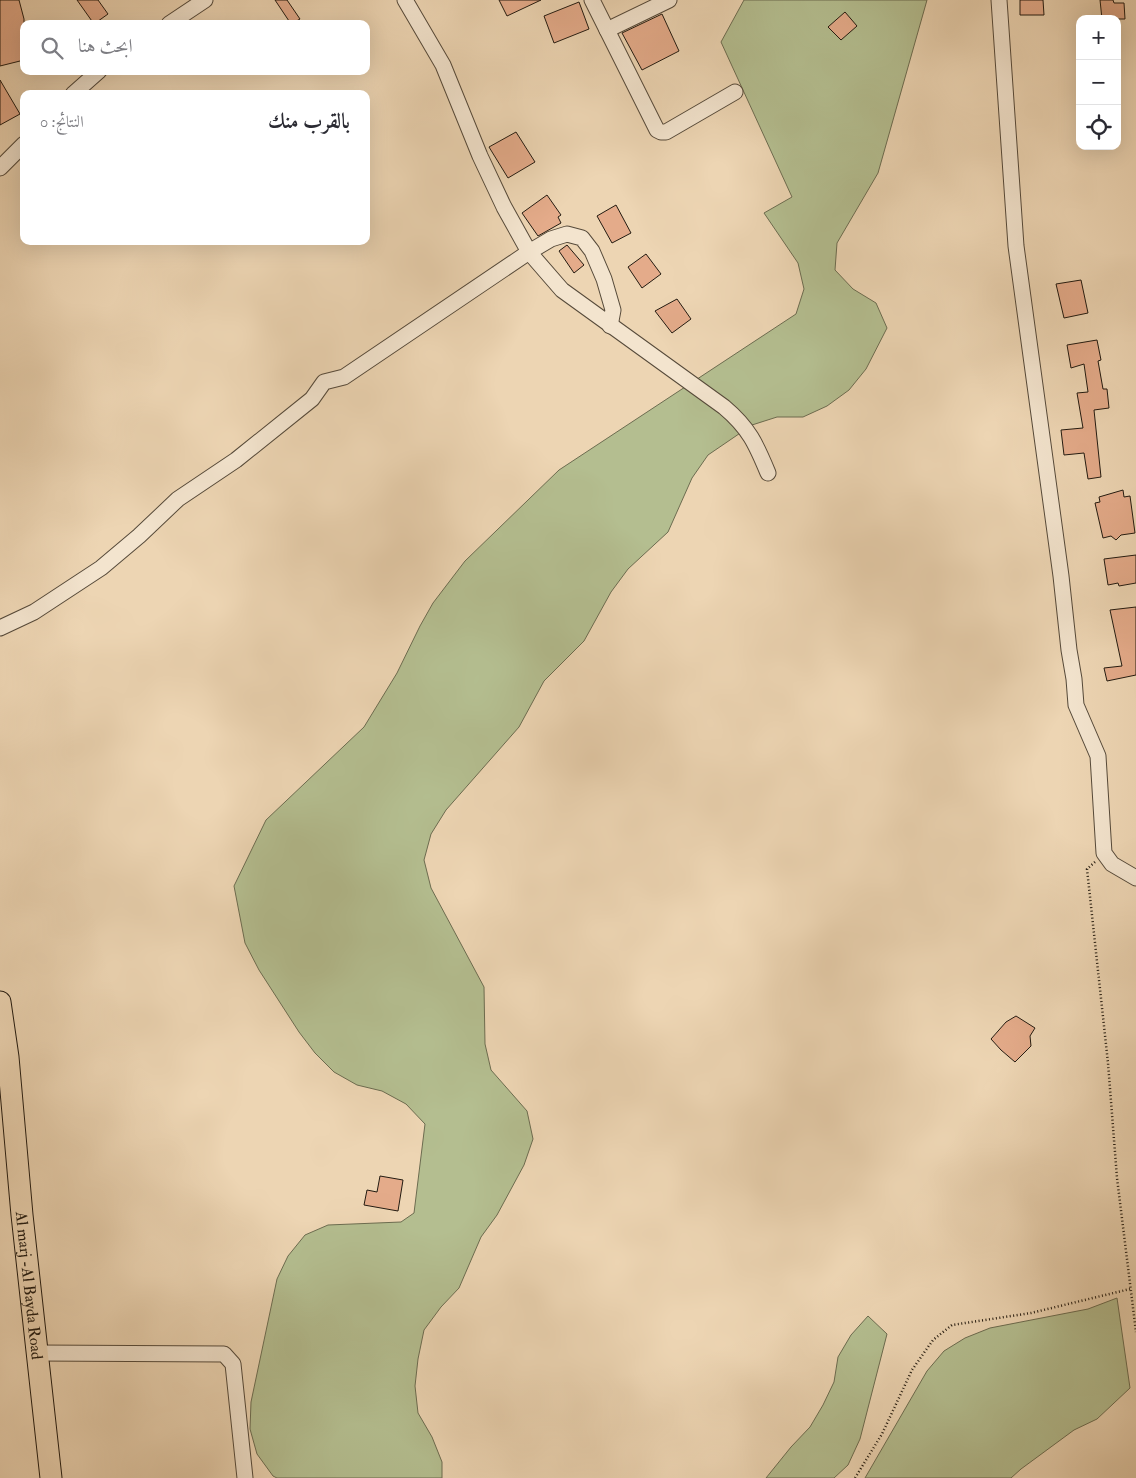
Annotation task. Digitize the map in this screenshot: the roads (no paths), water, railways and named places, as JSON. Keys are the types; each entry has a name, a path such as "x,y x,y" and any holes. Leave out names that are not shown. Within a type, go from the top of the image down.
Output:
{"highway":[{"name":"Al marj -Al Bayda Road","path":"0,1002 8,1056 22,1215 51,1478"}],"street":[{"path":"175,20 206,0"},
{"path":"405,0 443,65 484,164 529,252 562,290 740,420 757,446 768,473"},
{"path":"592,0 657,130 666,132 735,92"},
{"path":"607,30 669,0"},
{"path":"999,0 1016,246 1061,576 1076,705 1098,756 1104,853 1112,864 1136,878"},
{"path":"78,90 95,75"},
{"path":"0,168 20,148"},
{"path":"0,628 34,612 101,568 139,536 178,499 236,460 312,399 324,382 344,377 551,239 567,234 582,238 592,251 604,279 613,310 610,326"},
{"path":"37,1353 224,1354 233,1364 245,1478"}]}
